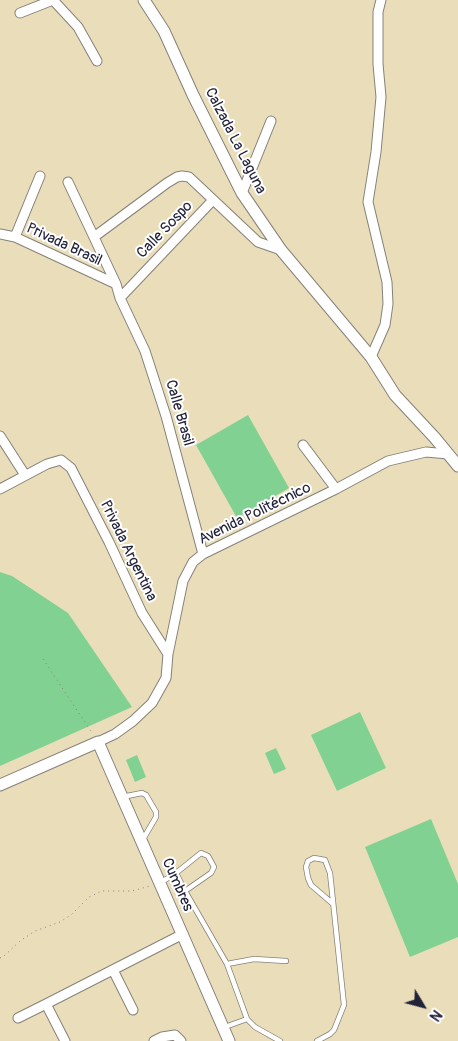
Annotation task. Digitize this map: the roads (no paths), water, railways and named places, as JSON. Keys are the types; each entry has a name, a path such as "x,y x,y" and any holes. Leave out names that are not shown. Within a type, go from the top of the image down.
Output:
{"street":[{"path":"20,13 53,0 78,27 97,61"},
{"name":"Calzada La Laguna","path":"144,0 164,31 193,95 242,193 281,250 371,357 395,396 458,466"},
{"path":"371,357 384,325 388,304 387,282 368,202 376,152 381,97 378,64 378,12 380,0"},
{"path":"242,193 271,121"},
{"path":"15,237 40,176"},
{"path":"94,237 176,177 188,177 213,200"},
{"name":"Calle Brasil","path":"68,182 145,351 166,416 202,554"},
{"name":"Calle Sospo","path":"120,298 213,200 258,242 281,250"},
{"name":"Privada Brasil","path":"0,234 15,237 116,284"},
{"path":"0,436 25,475 0,489"},
{"path":"303,445 336,489"},
{"name":"Avenida Politécnico","path":"98,742 115,734 133,721 152,703 166,678 168,654 183,581 193,562 202,554 336,489 388,461 426,452 448,454"},
{"name":"Privada Argentina","path":"25,475 46,464 61,460 71,468 109,542 142,613 168,654"},
{"path":"0,785 98,742"},
{"name":"Cumbres","path":"98,742 229,1041"},
{"path":"18,1018 183,934"},
{"path":"113,970 133,1010"},
{"path":"46,1004 65,1041"},
{"path":"154,1041 162,1037 175,1035 181,1041"}],"lane":[{"path":"122,797 142,793 146,795 156,812 156,817 142,842"},
{"path":"160,884 201,853 208,856 214,867 211,873 184,891"},
{"path":"317,1041 334,1030 344,1005 330,873 325,860 314,858 308,861 306,867 308,878 311,885 332,903"},
{"path":"176,873 184,891 227,964 246,1019 255,1027 280,1041"},
{"path":"227,964 254,959 286,961"},
{"path":"223,1028 246,1019"}]}
